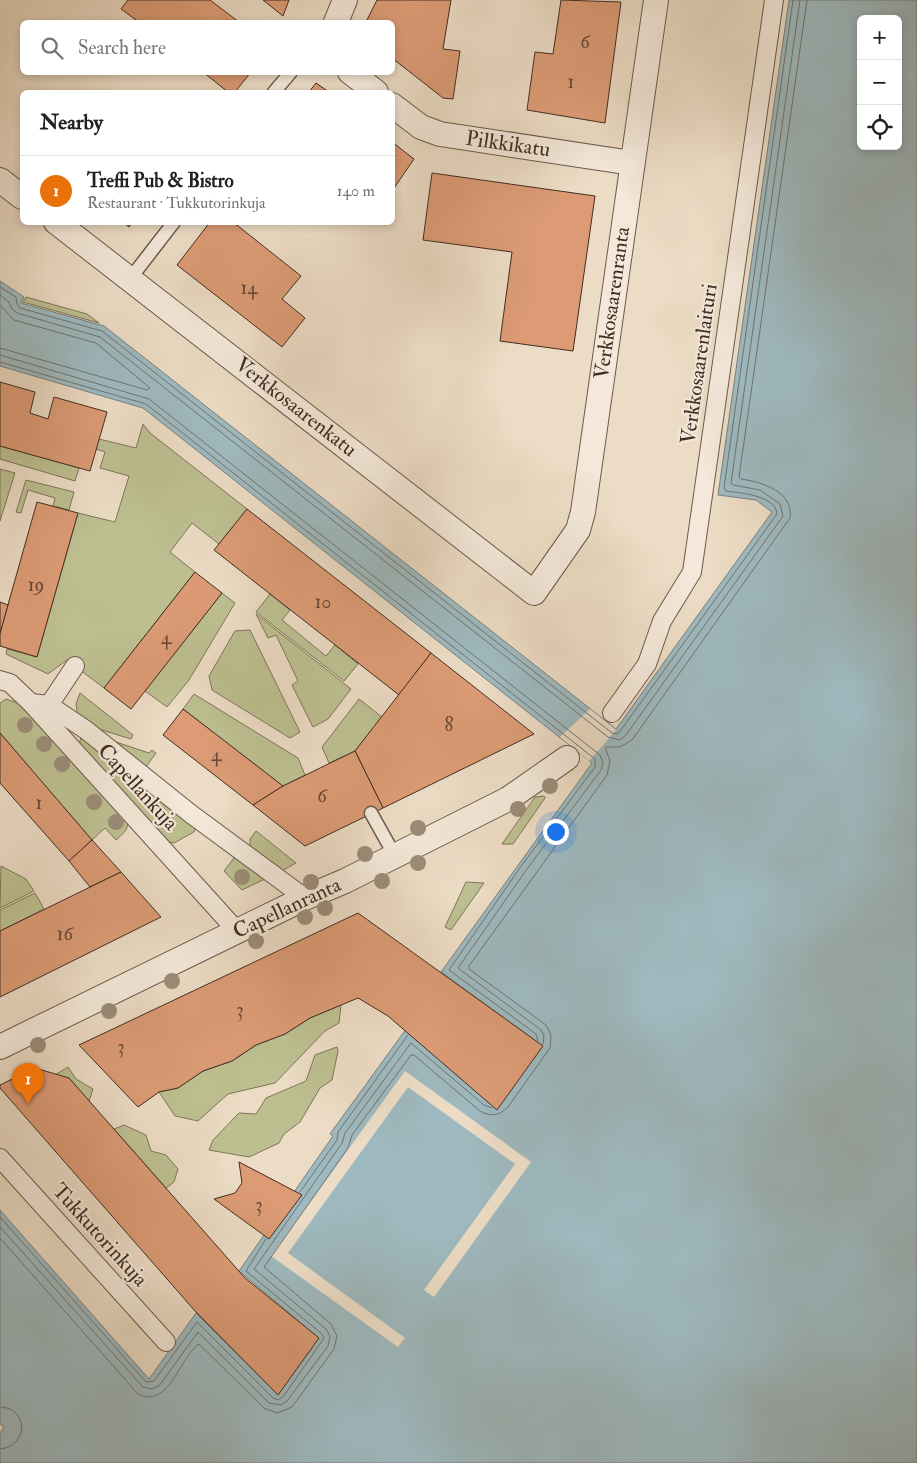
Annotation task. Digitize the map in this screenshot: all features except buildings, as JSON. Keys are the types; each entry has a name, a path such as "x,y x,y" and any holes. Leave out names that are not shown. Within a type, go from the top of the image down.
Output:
{"street":[{"path":"337,20 345,0"},
{"name":"Verkkosaarenranta","path":"534,593 578,530 583,512 656,0"},
{"name":"Verkkosaarenlaituri","path":"612,714 647,664 662,621 692,572 774,0"},
{"path":"354,75 373,90"},
{"name":"Pilkkikatu","path":"395,107 420,127 440,134 632,163"},
{"path":"0,180 20,195"},
{"name":"Verkkosaarenkatu","path":"60,225 534,593"},
{"path":"49,705 75,666"},
{"name":"Capellankuja","path":"0,680 10,684 31,703 237,932"},
{"path":"31,703 49,705 86,730 191,814 305,898"},
{"name":"Capellanranta","path":"0,1047 395,856 508,799 566,758"},
{"name":"Tukkutorinkuja","path":"0,1158 166,1342"}],"lane":[{"path":"276,90 289,75"},
{"path":"130,279 172,225"},
{"path":"371,813 395,856"}],"green space":[{"path":"26,297 87,314 99,323 23,302"},
{"path":"143,424 150,433 247,509 219,544 192,523 170,552 195,572 104,688 67,660 48,674 6,654 7,649 37,657 78,513 115,522 129,476 100,468 105,452 96,449 99,439 136,448"},
{"path":"0,446 79,468 75,481 0,459"},
{"path":"0,469 15,473 0,521"},
{"path":"26,480 74,492 69,510 53,506 55,498 28,490 21,513 16,512"},
{"path":"222,593 235,603 189,680 167,707 145,691"},
{"path":"270,594 290,610 282,620 326,656 335,645 358,664 344,681 256,612"},
{"path":"256,614 351,689 328,719 313,727 292,685 298,681 276,635 268,638"},
{"path":"250,630 300,732 290,738 212,690 209,676 235,631"},
{"path":"80,693 133,735 131,739 86,725 78,718 76,704"},
{"path":"194,694 298,758 305,775 283,786 183,709"},
{"path":"6,699 18,703 126,816 127,827 116,840 105,828 92,840 0,733 0,703"},
{"path":"359,699 382,717 355,751 329,763 322,747"},
{"path":"81,736 196,827 194,832 174,843 169,842 79,746"},
{"path":"101,737 149,753 152,750 156,753 143,771"},
{"path":"544,796 545,798 513,844 502,844 535,797"},
{"path":"256,831 296,863 280,872 250,848 250,839"},
{"path":"239,857 267,878 242,890 224,871 234,858"},
{"path":"1,866 26,879 34,891 0,908"},
{"path":"466,882 484,883 451,930 445,927"},
{"path":"35,893 44,909 0,931 0,910"},
{"path":"341,1005 339,1023 325,1031 275,1083 228,1094 198,1121 175,1116 159,1092 178,1088 203,1071 232,1061 256,1045 285,1034 310,1018"},
{"path":"337,1047 338,1051 332,1080 320,1088 300,1122 284,1134 279,1143 249,1157 209,1150 213,1140 239,1113 256,1114 266,1098 306,1081 315,1055"},
{"path":"68,1067 76,1079 93,1089 89,1101 69,1078 55,1075"},
{"path":"124,1125 146,1135 151,1151 166,1155 178,1169 174,1182 166,1188 114,1129"}],"water":[{"path":"789,0 917,0 917,1463 0,1463 0,1433 4,1427 0,1424 0,1210 149,1379 196,1313 278,1395 319,1338 239,1271 333,1136 330,1134 409,1025 533,1039 441,972 592,763 143,408 0,366 0,281 24,297 21,303 104,326 616,729 772,512 756,500 718,495"}],"pier":[{"path":"590,709 616,730 589,761 560,737"},
{"path":"405,1071 531,1162 434,1297 424,1290 515,1164 408,1087 288,1253 405,1338 398,1347 271,1256"}],"place":[{"name":"Treffi Pub & Bistro","path":"28,1104"}]}
